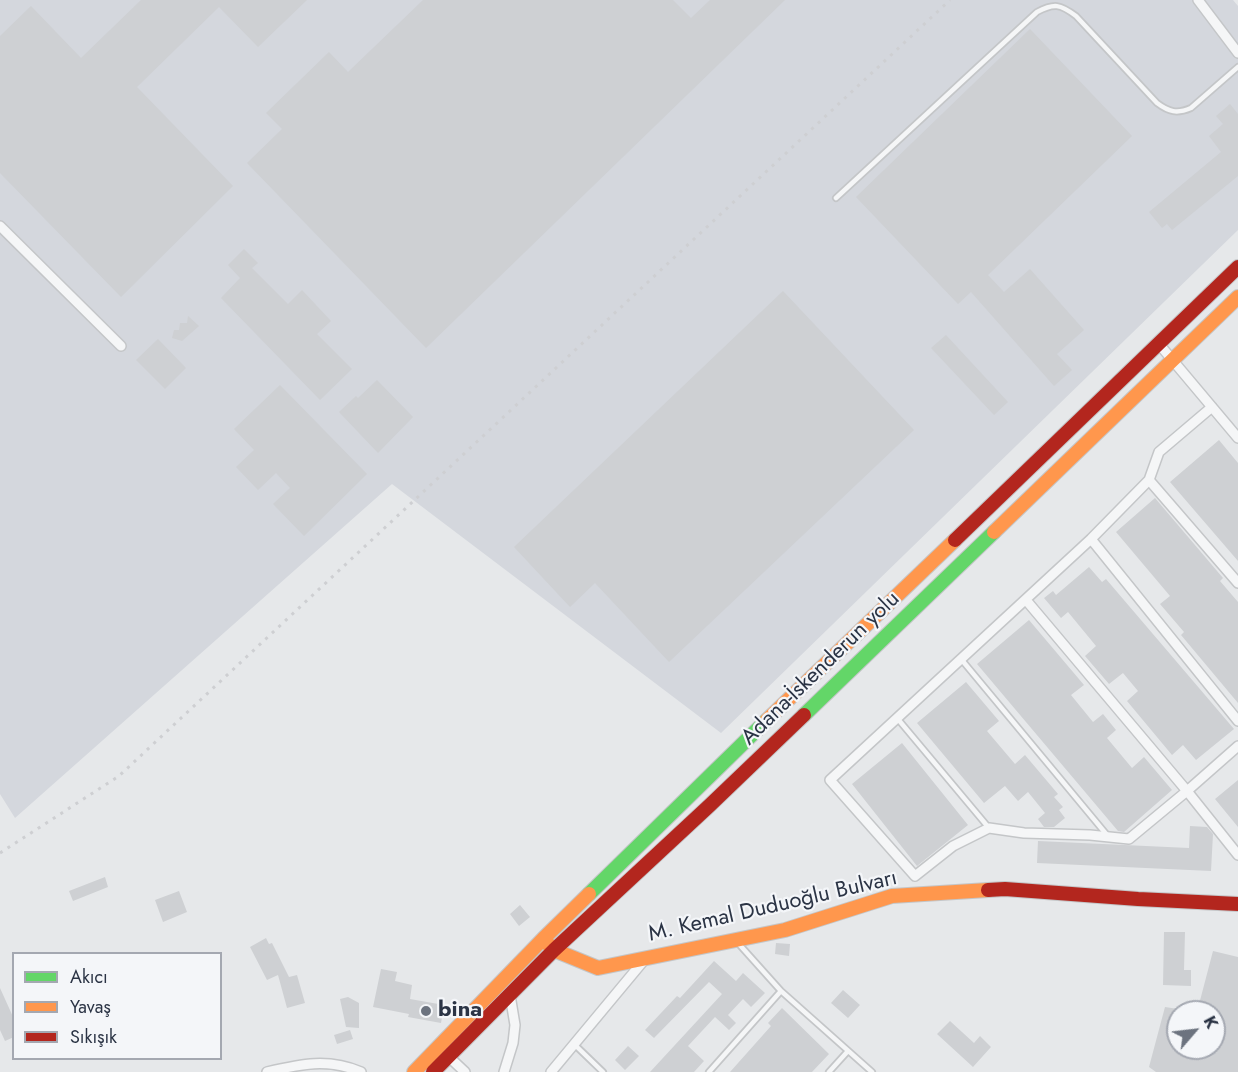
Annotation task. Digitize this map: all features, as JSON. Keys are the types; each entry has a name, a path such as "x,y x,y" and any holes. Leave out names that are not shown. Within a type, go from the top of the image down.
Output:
{"main road":[{"path":"414,1072 543,939 695,790 1238,267"},
{"name":"Adana-İskenderun yolu","path":"436,1071 554,950 709,807 1238,297"},
{"name":"M. Kemal Duduoğlu Bulvarı","path":"543,939 554,950 598,969 785,930 892,896 1005,889 1238,904"}],"street":[{"path":"1198,0 1238,53"},
{"path":"0,226 121,346"},
{"path":"1159,344 1238,438"},
{"path":"1212,407 1159,452 1149,480 1091,539 830,780 915,876 953,846 989,828 1024,833 1129,839 1238,746"},
{"path":"1149,480 1238,583"},
{"path":"1091,539 1238,721"},
{"path":"1026,600 1188,791 1238,855"},
{"path":"551,1072 645,959"},
{"path":"504,1072 513,1043 515,1025 510,995"},
{"path":"449,1056 465,1072"},
{"path":"267,1072 319,1063 352,1068 361,1072"}],"lane":[{"path":"836,198 1037,12 1048,6 1057,5 1076,16 1157,103 1167,110 1183,112 1191,108 1238,67"},
{"path":"961,659 1108,837"},
{"path":"897,718 989,828"},
{"path":"736,940 781,991 872,1072"},
{"path":"709,1072 781,991"},
{"path":"574,1044 603,1072"},
{"path":"829,1072 848,1051"}],"shaded area":[{"path":"0,0 1233,0 1238,6 1238,230 721,733 392,484 15,818 0,794"}],"building":[{"path":"141,0 307,0 258,47 219,7 137,87 233,186 121,297 0,173 0,36 31,6 81,58"},
{"path":"423,0 673,0 691,18 710,0 785,0 426,348 247,163 282,129 266,113 329,52 348,72"},
{"path":"1030,29 1132,136 988,275 1004,292 1030,269 1084,330 1057,354 1072,370 1054,386 971,292 958,304 856,197"},
{"path":"1230,104 1238,114 1238,176 1172,230 1167,224 1162,228 1149,212 1221,152 1209,136 1223,124 1216,116"},
{"path":"244,249 258,263 252,268 288,304 302,290 331,321 317,334 352,369 320,400 221,298 240,278 228,265"},
{"path":"783,291 914,430 669,662 595,583 570,607 514,547"},
{"path":"188,316 199,326 182,341 172,338 174,330 179,330 180,323 187,323"},
{"path":"946,335 1008,402 994,415 931,348"},
{"path":"158,339 186,368 165,389 136,360"},
{"path":"377,380 413,417 378,453 339,412"},
{"path":"280,385 367,474 304,536 273,504 290,488 276,473 258,490 236,467 254,450 234,429"},
{"path":"1219,440 1238,463 1238,561 1170,482"},
{"path":"1155,498 1223,578 1220,581 1238,602 1238,703 1181,635 1184,632 1160,604 1170,596 1116,532"},
{"path":"1089,567 1102,582 1106,579 1234,729 1196,760 1183,745 1172,755 1127,701 1138,691 1123,673 1109,684 1085,656 1096,646 1068,612 1061,618 1044,598 1053,591 1056,595"},
{"path":"1029,620 1084,685 1071,695 1093,722 1103,714 1116,730 1107,738 1132,768 1144,757 1172,790 1124,832 1118,831 977,664"},
{"path":"966,682 999,721 987,731 1015,764 1025,755 1058,794 1054,797 1063,807 1059,810 1065,818 1054,827 1044,827 1038,819 1045,813 1028,792 1018,801 1005,786 984,803 917,723"},
{"path":"902,743 968,825 917,866 852,784"},
{"path":"1238,780 1238,827 1215,799"},
{"path":"1190,826 1207,827 1213,834 1211,871 1037,863 1038,841 1189,848"},
{"path":"105,877 108,887 73,901 69,891"},
{"path":"179,891 187,912 163,922 155,900"},
{"path":"520,905 530,917 519,926 510,914"},
{"path":"1164,932 1185,932 1184,970 1191,970 1191,986 1163,985"},
{"path":"266,938 269,944 272,943 289,977 297,975 305,1003 287,1008 278,975 267,980 250,947"},
{"path":"776,943 790,944 789,956 775,954"},
{"path":"1213,951 1238,957 1238,1072 1156,1072 1149,1067 1165,1007 1166,1060 1226,1060 1226,1000 1200,1000"},
{"path":"714,961 736,981 743,973 765,993 751,1007 743,999 728,1015 736,1023 729,1030 715,1017 688,1046 704,1061 694,1072 650,1072 722,994 709,982 654,1038 645,1030 677,996 680,998"},
{"path":"381,969 397,972 395,981 412,985 410,999 444,1005 441,1023 373,1007"},
{"path":"0,988 12,1015 12,1038 5,1041 0,1030"},
{"path":"843,990 860,1005 848,1018 831,1003"},
{"path":"348,997 359,1003 359,1028 346,1027 340,999"},
{"path":"782,1008 829,1054 812,1072 730,1072 771,1026 768,1023"},
{"path":"950,1021 974,1043 980,1036 991,1047 973,1067 937,1034"},
{"path":"350,1030 353,1039 337,1044 334,1035"},
{"path":"628,1046 639,1056 625,1070 615,1060"}],"railway":[{"path":"0,853 119,776 950,0"}],"traffic: fast":[{"path":"804,715 994,532"},
{"path":"589,894 766,721"}],"traffic: slow":[{"path":"994,532 1238,297"},
{"path":"766,721 955,540"},
{"path":"548,944 554,950 598,968 785,930 892,896 988,890"},
{"path":"414,1072 589,894"}],"traffic: jam":[{"path":"955,540 1238,267"},
{"path":"433,1072 554,950 804,715"},
{"path":"988,890 1005,889 1238,904"}],"place":[{"name":"bina","path":"426,1011"}]}
